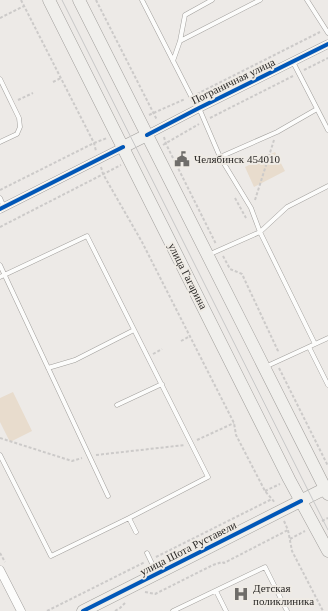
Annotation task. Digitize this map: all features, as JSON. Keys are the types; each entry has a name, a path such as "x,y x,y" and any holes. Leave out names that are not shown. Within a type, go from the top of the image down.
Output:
{"main road":[{"name":"улица Гагарина","path":"49,0 289,479 328,551"},
{"path":"78,0 263,367 327,490"},
{"name":"Пограничная улица","path":"123,147 147,135"},
{"name":"улица Шота Руставели","path":"83,611 279,511 327,490"}],"street":[{"name":"Пограничная улица","path":"147,135 328,44"},
{"name":"Пограничная улица","path":"2,208 123,147"},
{"path":"0,570 21,611"}],"lane":[{"path":"142,0 173,62 199,108 220,156 251,208 260,232 316,344"},
{"path":"173,62 180,41 185,15 212,0"},
{"path":"180,41 260,0"},
{"path":"308,0 327,31"},
{"path":"292,62 328,130"},
{"path":"0,80 19,118 20,127 17,134 0,142"},
{"path":"220,156 277,132 317,109"},
{"path":"207,256 260,232 287,207 328,186"},
{"path":"0,198 2,208"},
{"path":"0,277 87,236 208,477 51,556 0,455"},
{"path":"0,264 108,496"},
{"path":"48,368 74,360 134,330"},
{"path":"263,367 328,338"},
{"path":"309,347 328,385"},
{"path":"117,405 162,384"},
{"path":"129,518 136,532"},
{"path":"147,553 157,574"},
{"path":"173,611 265,567 287,611"},
{"path":"216,591 226,611"}],"path":[{"path":"22,0 94,143 103,174 142,242 234,423 236,435 265,491 279,511 288,530 292,551 323,611"},
{"path":"0,18 24,6"},
{"path":"139,120 327,31"},
{"path":"53,82 61,78"},
{"path":"12,104 33,93"},
{"path":"253,234 246,218 254,202 277,132"},
{"path":"0,190 94,143 116,134"},
{"path":"222,254 230,269 242,274 278,351 276,362 328,466"},
{"path":"181,341 190,336"},
{"path":"148,357 162,349"},
{"path":"0,438 72,461 106,454 183,446 234,423"},
{"path":"48,611 272,499"},
{"path":"143,592 155,594 214,565 222,562 224,563 288,530"}],"shaded area":[{"path":"275,152 285,171 254,187 245,167"},
{"path":"13,392 32,431 10,442 0,422 0,398"}],"tram line":[{"path":"62,0 328,530"}],"cycle path":[{"path":"147,135 328,44"},
{"path":"0,209 123,147"},
{"path":"83,611 301,501"}],"place":[{"name":"Челябинск 454010","path":"182,159"},
{"name":"Детская поликлиника","path":"241,594"}]}
